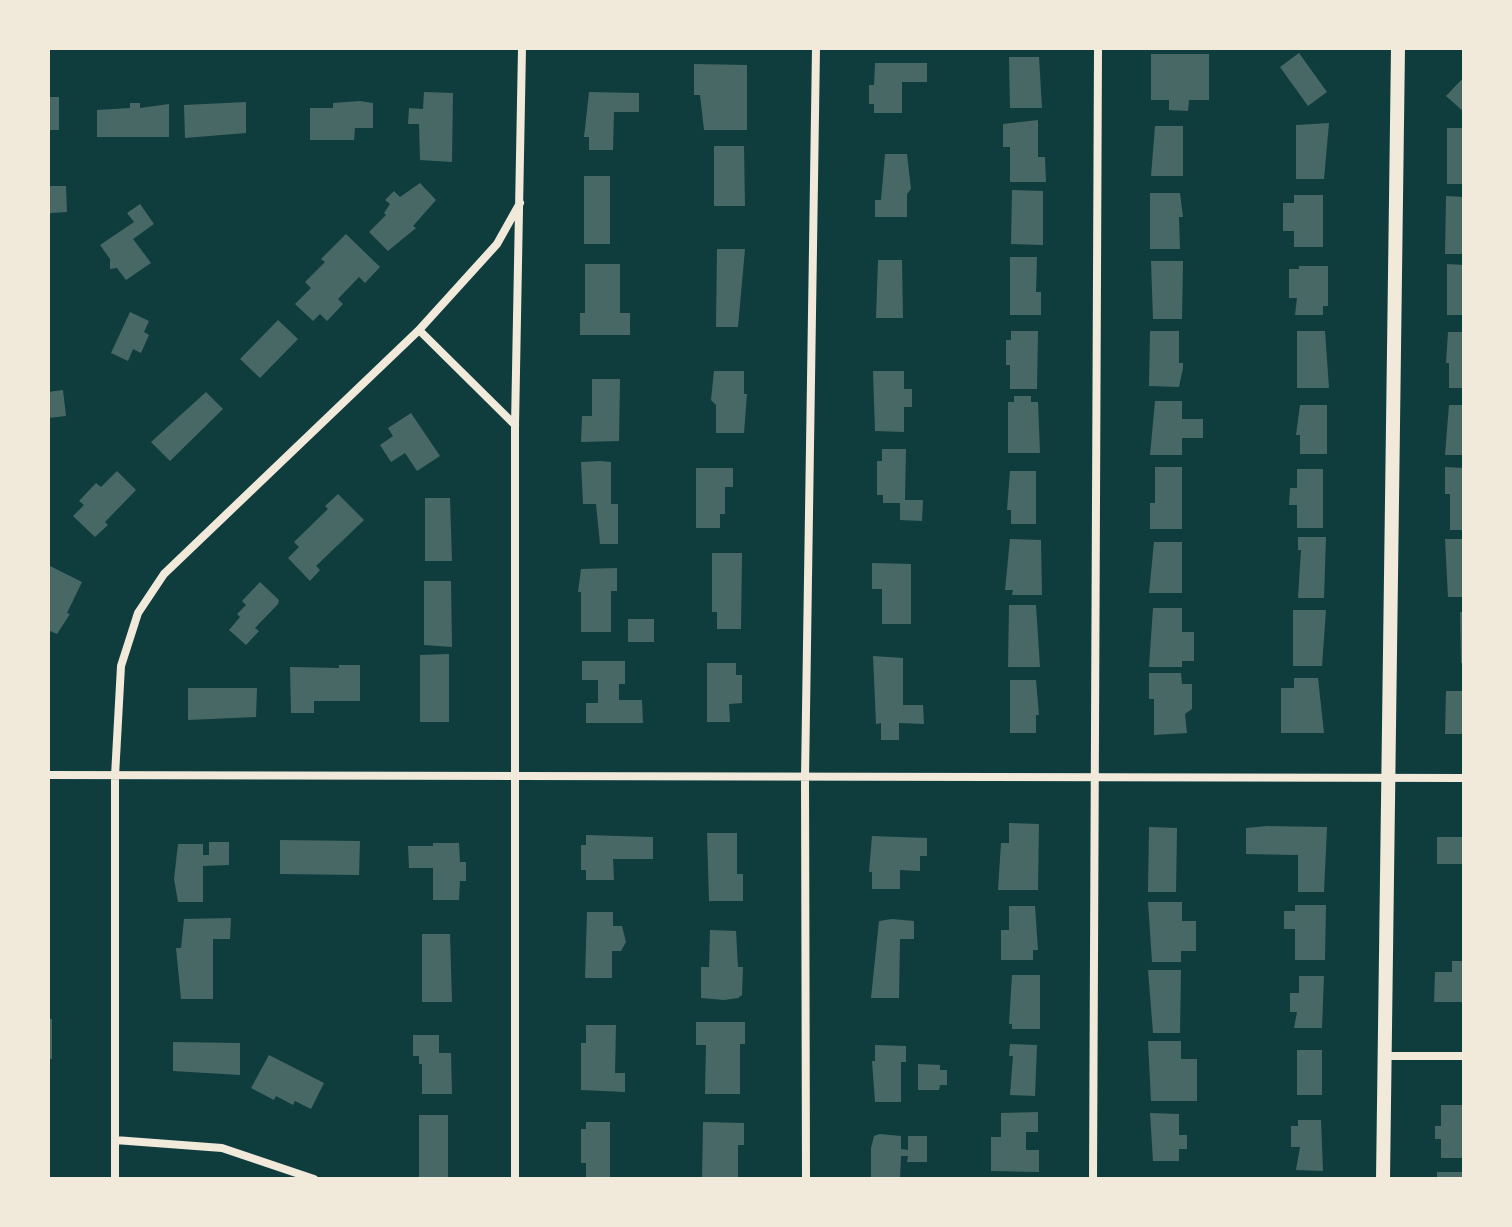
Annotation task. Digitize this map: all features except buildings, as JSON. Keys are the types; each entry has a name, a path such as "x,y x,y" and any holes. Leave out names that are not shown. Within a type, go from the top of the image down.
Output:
{"street":[{"path":"515,1179 515,425 522,48"},
{"path":"806,1179 805,777 816,48"},
{"path":"1093,1179 1098,48"},
{"path":"1383,1179 1398,48"},
{"path":"115,1179 115,776 121,666 138,613 164,574 419,330 497,244 520,203"},
{"path":"419,330 515,425"},
{"path":"48,775 1464,778"},
{"path":"1384,1056 1464,1056"},
{"path":"115,1140 222,1148 314,1179"}]}
